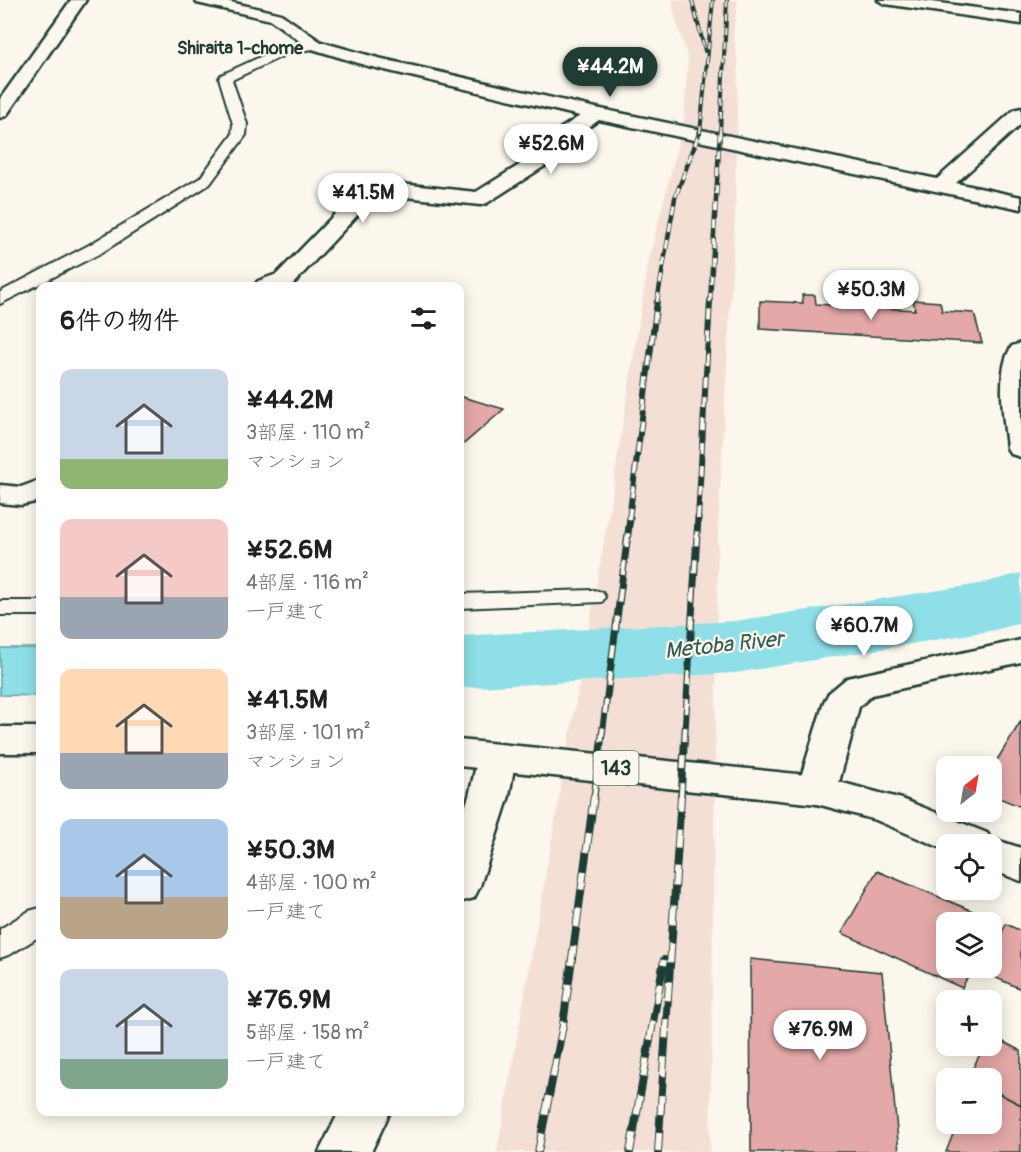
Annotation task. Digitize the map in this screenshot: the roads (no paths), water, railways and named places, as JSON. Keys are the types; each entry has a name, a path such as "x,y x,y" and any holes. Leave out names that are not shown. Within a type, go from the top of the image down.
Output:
{"main road":[{"path":"0,112 79,0"},
{"path":"201,0 276,17 315,45 374,62 596,114 1021,203"},
{"path":"885,0 1021,19"},
{"path":"277,282 285,279 372,187 480,199 544,158 559,138 596,114"},
{"path":"941,186 1021,114"},
{"path":"1021,351 1015,384 1021,448"},
{"path":"0,494 10,497 36,492"},
{"path":"817,790 842,702 860,686 1021,651"},
{"path":"0,740 36,740"},
{"name":"143","path":"464,754 817,790 888,809 948,834"},
{"path":"464,871 489,796 497,757"},
{"path":"1002,857 1021,865"},
{"path":"345,1152 363,1116"}],"lane":[{"path":"0,299 94,249 205,180 230,150 239,135 240,124 225,78 286,50 315,45"},
{"path":"464,601 593,597"},
{"path":"0,608 36,608"},
{"path":"0,945 36,922"}],"water":[{"path":"731,642 464,679 464,648"},
{"path":"0,648 36,648 36,696 0,695"}],"waterway":[{"name":"Metoba River","path":"464,662 735,647 995,606 1021,596"}],"railway":[{"path":"692,0 705,51"},
{"path":"700,133 713,0"},
{"path":"720,133 727,0"},
{"path":"657,302 675,198 700,131"},
{"path":"710,302 720,131"},
{"path":"629,519 657,301"},
{"path":"698,519 710,301"},
{"path":"594,797 630,518"},
{"path":"681,797 698,518"},
{"path":"538,1152 563,1025 594,796"},
{"path":"658,1152 681,796"},
{"path":"630,1152 664,960"}],"district":[{"name":"Shiraita 1-chome","path":"240,48"}]}
